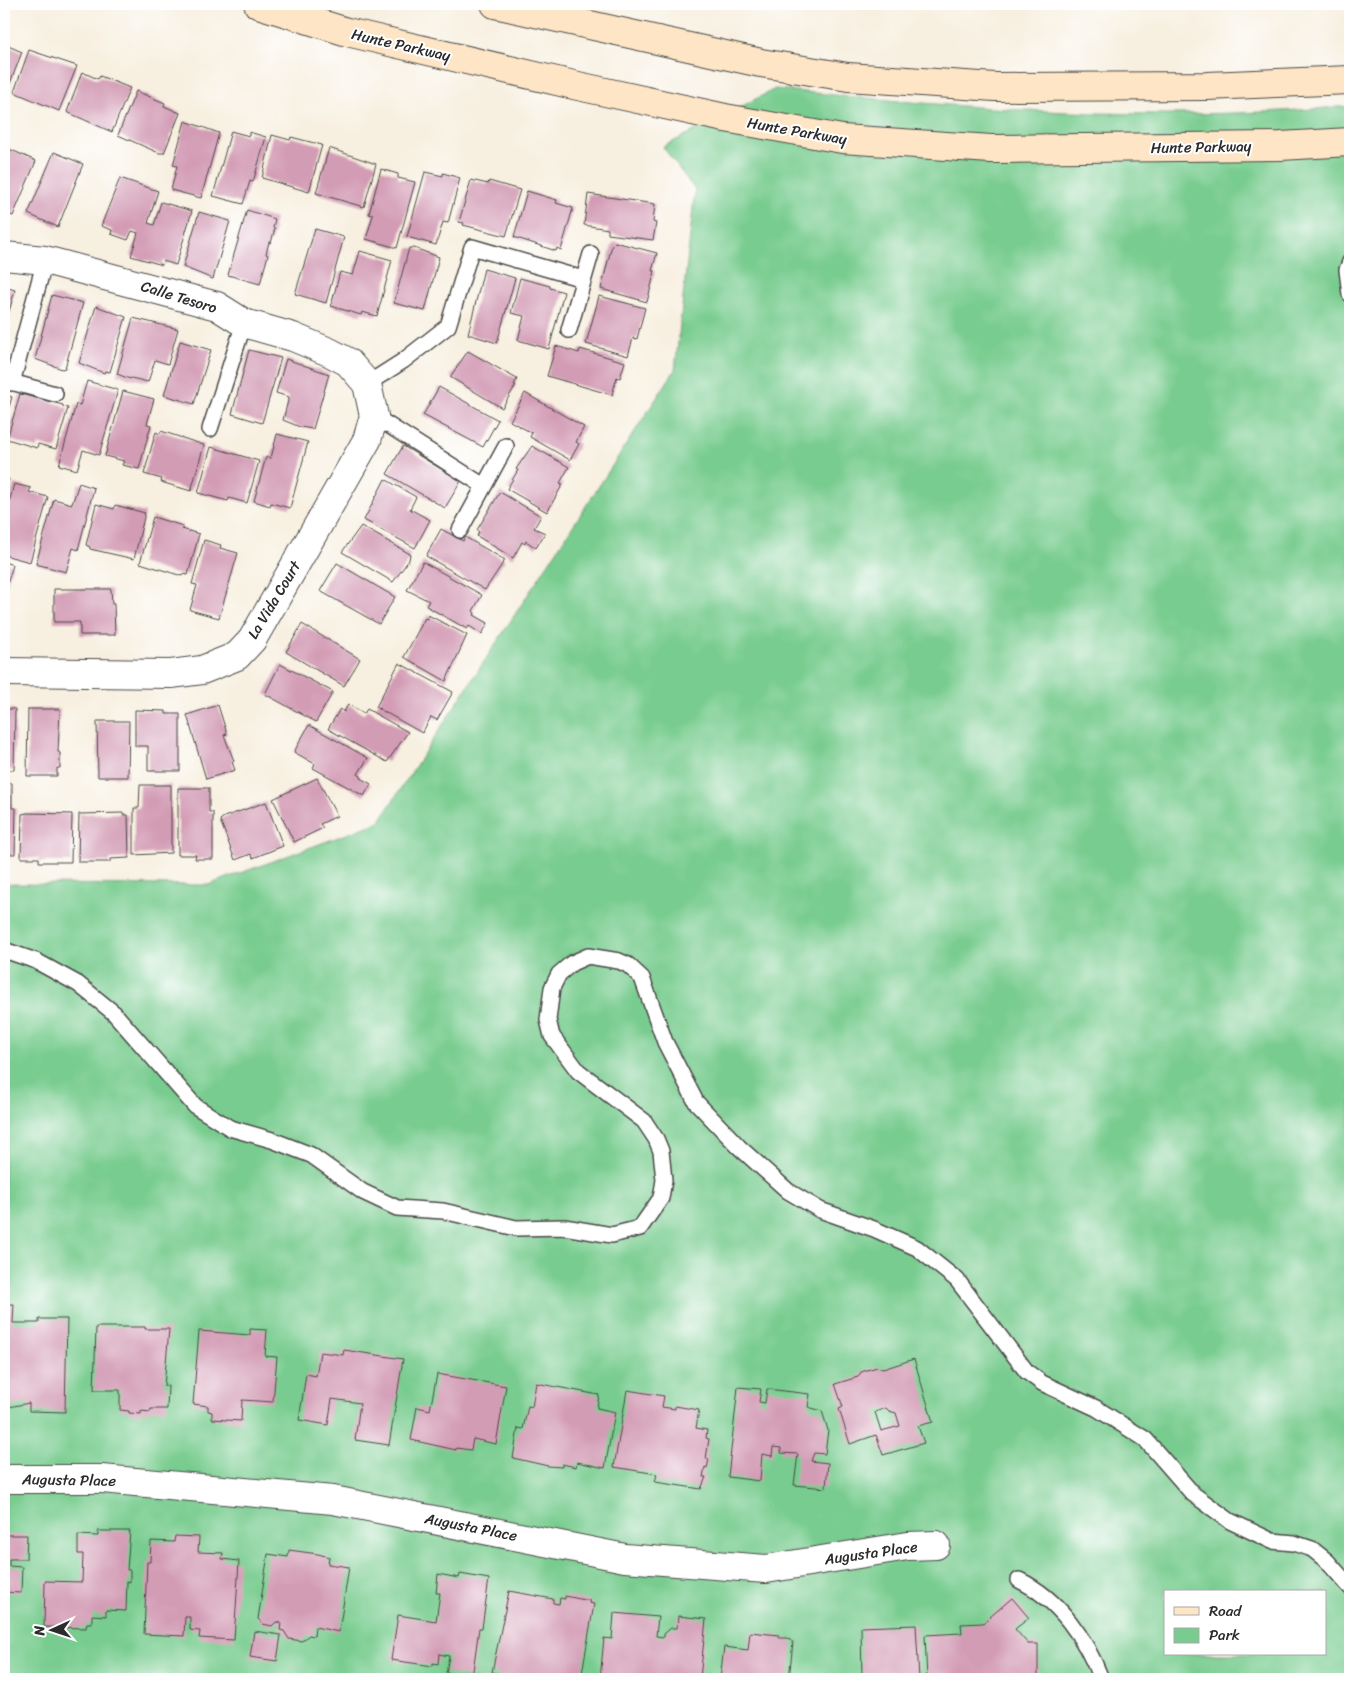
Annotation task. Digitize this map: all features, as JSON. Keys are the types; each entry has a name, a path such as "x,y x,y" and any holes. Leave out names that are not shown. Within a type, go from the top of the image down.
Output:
{"main road":[{"name":"Hunte Parkway","path":"258,4 347,32 578,86 725,118 842,139 991,149 1281,146 1350,142"},
{"path":"495,4 761,63 848,77 995,87 1207,86 1350,80"}],"street":[{"name":"Calle Tesoro","path":"4,256 45,260 217,306 244,323 293,337 329,352 348,362 367,384"},
{"name":"La Vida Court","path":"4,672 171,674 202,670 237,656 252,640 367,440 374,416 367,384"},
{"name":"Augusta Place","path":"4,1479 102,1479 333,1500 625,1558 756,1568 908,1546 936,1545"}],"lane":[{"path":"367,384 403,361 448,326 472,247 583,279"},
{"path":"569,330 591,254"},
{"path":"45,260 8,381 56,394"},
{"path":"1350,262 1347,270 1350,294"},
{"path":"210,429 244,323"},
{"path":"374,416 484,486"},
{"path":"460,530 506,446"},
{"path":"4,950 36,961 78,984 114,1013 195,1106 230,1128 272,1140 311,1155 363,1192 397,1208 443,1211 516,1228 564,1227 612,1235 640,1228 661,1198 664,1180 661,1151 656,1138 644,1121 578,1071 561,1049 552,1036 548,1020 549,1003 552,988 559,974 572,963 588,956 619,961 628,965 642,978 665,1042 696,1102 739,1148 788,1191 820,1210 874,1229 917,1248 957,1280 1027,1372 1042,1383 1096,1408 1145,1439 1193,1494 1230,1521 1272,1541 1294,1543 1312,1549 1327,1561 1350,1587"},
{"path":"1019,1580 1035,1588 1074,1628 1092,1656 1101,1679"}],"green space":[{"path":"775,89 918,103 1062,112 1206,114 1350,106 1350,1679 4,1679 4,884 208,885 379,822 675,370 695,190 663,147"}],"building":[{"path":"6,45 22,52 6,94 4,48"},
{"path":"29,50 77,66 59,111 14,92"},
{"path":"82,72 98,79 100,76 130,88 112,132 67,112"},
{"path":"136,91 165,103 164,106 180,113 164,153 159,153 118,135"},
{"path":"185,121 219,133 201,198 171,190 177,166 173,165"},
{"path":"231,131 249,136 249,132 266,137 253,182 250,181 243,204 213,196"},
{"path":"272,135 290,140 291,137 322,145 309,192 262,178"},
{"path":"7,148 36,161 13,216 4,212 4,156"},
{"path":"329,148 376,164 364,207 316,193"},
{"path":"54,152 83,164 58,227 28,214"},
{"path":"381,169 398,174 398,178 415,182 397,248 366,239 373,215 369,214"},
{"path":"425,172 443,176 443,173 460,178 448,223 443,222 436,245 407,237"},
{"path":"120,178 158,191 148,223 154,225 161,202 192,211 176,265 163,261 162,265 131,256 138,233 132,231 128,240 111,234 112,230 101,226"},
{"path":"471,180 488,184 489,181 520,190 506,236 463,225 464,223 459,222"},
{"path":"527,191 557,200 556,203 573,208 561,250 557,248 556,251 514,237"},
{"path":"588,194 655,204 653,222 656,223 653,240 608,234 608,229 584,225"},
{"path":"247,210 275,219 273,228 275,228 271,243 269,242 266,254 268,255 260,284 228,275"},
{"path":"199,212 230,221 213,279 183,267"},
{"path":"315,229 344,237 326,303 295,294"},
{"path":"615,242 657,253 652,271 655,271 647,302 601,289 612,245"},
{"path":"409,248 439,257 425,311 394,303"},
{"path":"360,251 392,260 377,316 362,312 361,315 331,306 340,272 353,275"},
{"path":"484,269 515,278 497,343 468,334"},
{"path":"520,278 564,292 549,349 518,340 524,316 511,313"},
{"path":"4,287 15,290 7,319 4,318"},
{"path":"52,295 83,303 65,368 62,369 35,359"},
{"path":"599,296 645,308 637,339 633,338 628,356 586,344"},
{"path":"96,306 126,317 110,372 105,371 104,373 79,363"},
{"path":"133,318 178,329 168,364 155,360 148,382 130,379 117,374"},
{"path":"180,341 211,350 194,404 164,395"},
{"path":"556,346 579,353 580,349 625,362 620,378 617,377 612,395 547,376"},
{"path":"249,350 281,358 262,423 232,414"},
{"path":"468,351 517,379 514,385 516,385 502,408 450,377"},
{"path":"286,359 329,374 313,429 300,427 283,420 289,397 276,393"},
{"path":"87,381 118,390 99,455 83,450 77,470 59,465 76,404 80,405"},
{"path":"439,387 498,420 483,447 423,415"},
{"path":"123,391 154,399 147,424 151,425 139,469 122,465 124,461 105,456"},
{"path":"525,393 584,427 576,442 579,444 570,460 530,437 532,433 510,421"},
{"path":"20,394 68,408 56,449 38,444 37,448 7,439"},
{"path":"4,395 12,397 4,424"},
{"path":"161,431 204,445 191,491 161,482 162,479 144,474 156,432 160,434"},
{"path":"277,434 308,442 290,508 271,503 270,506 254,501 266,457 271,458"},
{"path":"403,446 461,481 445,508 387,474"},
{"path":"532,446 569,467 560,483 563,484 547,512 507,489 518,470 516,469"},
{"path":"211,447 259,461 247,503 229,498 228,501 198,493"},
{"path":"4,478 9,479 4,495"},
{"path":"385,479 416,497 410,509 430,520 415,548 364,520"},
{"path":"79,483 94,488 78,550 73,548 66,572 36,564 54,499 72,504"},
{"path":"14,484 31,488 29,492 48,497 30,562 4,555 4,543 9,526 4,525 4,521"},
{"path":"500,492 541,516 534,528 545,533 536,548 526,541 525,544 522,542 513,558 477,536 479,532 477,530"},
{"path":"96,504 114,509 115,505 145,513 134,559 90,549 86,545"},
{"path":"153,517 183,526 182,529 199,534 188,575 183,574 182,576 140,563"},
{"path":"361,526 410,554 409,560 393,582 342,552"},
{"path":"441,529 463,541 465,537 505,560 485,590 426,556"},
{"path":"204,540 221,545 220,548 238,553 219,618 190,610 197,585 192,584"},
{"path":"4,562 13,565 4,594"},
{"path":"423,562 482,595 473,611 474,615 488,623 482,634 469,626 467,629 426,606 429,601 407,590"},
{"path":"337,563 395,597 379,624 320,591"},
{"path":"54,589 111,589 112,604 114,604 115,635 80,635 80,622 54,622"},
{"path":"428,615 467,635 446,681 404,657"},
{"path":"302,624 360,659 344,686 286,652"},
{"path":"399,663 453,692 437,720 431,717 422,733 376,707"},
{"path":"280,664 333,692 316,722 265,694"},
{"path":"348,704 364,714 367,709 408,732 387,762 328,729 340,709 344,712"},
{"path":"218,705 227,734 224,735 234,761 232,762 235,770 206,779 187,715"},
{"path":"4,709 15,709 14,770 4,770"},
{"path":"28,709 60,709 58,752 60,753 60,768 57,768 57,776 27,776"},
{"path":"135,710 166,711 166,714 180,714 180,771 148,771 148,746 135,746"},
{"path":"97,721 129,721 128,777 98,777"},
{"path":"309,725 368,758 358,774 361,776 360,778 371,784 364,796 313,768 315,764 294,752"},
{"path":"317,778 337,816 320,824 323,828 294,842 273,799"},
{"path":"4,783 12,783 12,808 16,808 15,854 4,854"},
{"path":"140,785 171,785 171,853 134,855 134,808 139,808"},
{"path":"178,788 209,788 209,812 213,812 213,859 195,859 196,855 178,855"},
{"path":"266,802 283,846 253,858 251,854 235,860 220,820"},
{"path":"124,813 124,815 128,815 129,858 110,859 110,862 78,862 79,814"},
{"path":"22,814 72,814 71,862 39,862 39,858 21,858"},
{"path":"4,1304 14,1304 13,1323 39,1323 39,1319 67,1319 65,1412 29,1411 29,1403 4,1408"},
{"path":"96,1327 169,1329 164,1386 168,1386 167,1409 151,1409 150,1412 141,1411 141,1414 129,1413 129,1411 120,1410 120,1390 94,1390"},
{"path":"250,1329 267,1330 265,1356 277,1357 273,1402 242,1400 241,1421 212,1419 212,1412 208,1411 208,1406 193,1404 199,1331 250,1335"},
{"path":"344,1350 403,1359 389,1445 355,1440 360,1403 332,1399 328,1425 299,1420 306,1374 316,1376 320,1352 343,1355"},
{"path":"914,1359 933,1422 918,1426 924,1443 883,1455 876,1435 850,1444 839,1409 843,1407 835,1384 858,1377 861,1372 877,1367 883,1369","holes":["886,1408 896,1413 900,1426 881,1431 875,1412"]},
{"path":"437,1374 506,1386 496,1444 473,1439 471,1450 456,1448 456,1450 411,1440 417,1407 430,1410"},
{"path":"536,1383 599,1395 597,1408 615,1412 605,1468 577,1462 576,1467 562,1464 562,1467 548,1466 513,1458 518,1428 523,1429 528,1406 532,1407"},
{"path":"738,1387 761,1389 759,1402 765,1403 767,1389 810,1394 808,1407 822,1411 828,1430 825,1454 814,1453 811,1461 828,1463 826,1488 794,1485 798,1454 781,1453 781,1448 773,1447 772,1456 762,1454 760,1481 728,1477"},
{"path":"627,1390 664,1396 662,1407 675,1409 675,1406 699,1410 696,1428 707,1430 706,1438 709,1439 706,1459 709,1459 707,1468 705,1467 703,1477 706,1477 701,1489 655,1482 657,1474 614,1467"},
{"path":"98,1531 130,1531 127,1570 130,1570 130,1582 127,1581 126,1611 106,1610 106,1616 92,1615 92,1623 87,1623 86,1628 44,1627 45,1581 82,1582 83,1554 78,1554 78,1535 98,1536"},
{"path":"4,1535 27,1535 26,1559 9,1559 9,1566 22,1567 21,1593 4,1592"},
{"path":"175,1536 199,1537 198,1552 223,1553 222,1559 239,1561 234,1640 199,1638 200,1631 190,1630 190,1617 185,1617 184,1636 144,1634 147,1562 150,1562 151,1541 174,1542"},
{"path":"289,1550 329,1557 328,1564 349,1567 339,1632 315,1627 314,1636 309,1635 302,1641 289,1639 284,1631 280,1630 281,1623 276,1622 272,1626 263,1624 258,1619 268,1554 288,1557"},
{"path":"438,1574 459,1578 460,1574 489,1579 482,1628 479,1628 472,1678 446,1673 449,1656 439,1654 438,1664 433,1663 433,1666 391,1660 398,1615 436,1621 440,1593 436,1593"},
{"path":"509,1591 553,1599 553,1603 559,1604 560,1598 565,1599 565,1596 590,1601 589,1603 594,1604 581,1679 516,1679 494,1675 495,1673 492,1672"},
{"path":"1012,1598 1029,1618 1015,1629 1028,1644 1038,1644 1038,1679 927,1679 925,1635 962,1633 961,1624 983,1623"},
{"path":"614,1613 658,1617 656,1636 664,1637 664,1634 671,1628 677,1628 678,1616 706,1619 700,1679 600,1679 604,1638 612,1639"},
{"path":"916,1625 919,1679 862,1679 861,1627"},
{"path":"254,1631 281,1635 277,1661 250,1657"},
{"path":"750,1632 779,1635 779,1638 787,1638 793,1642 789,1679 720,1679 724,1647 748,1650"}]}
